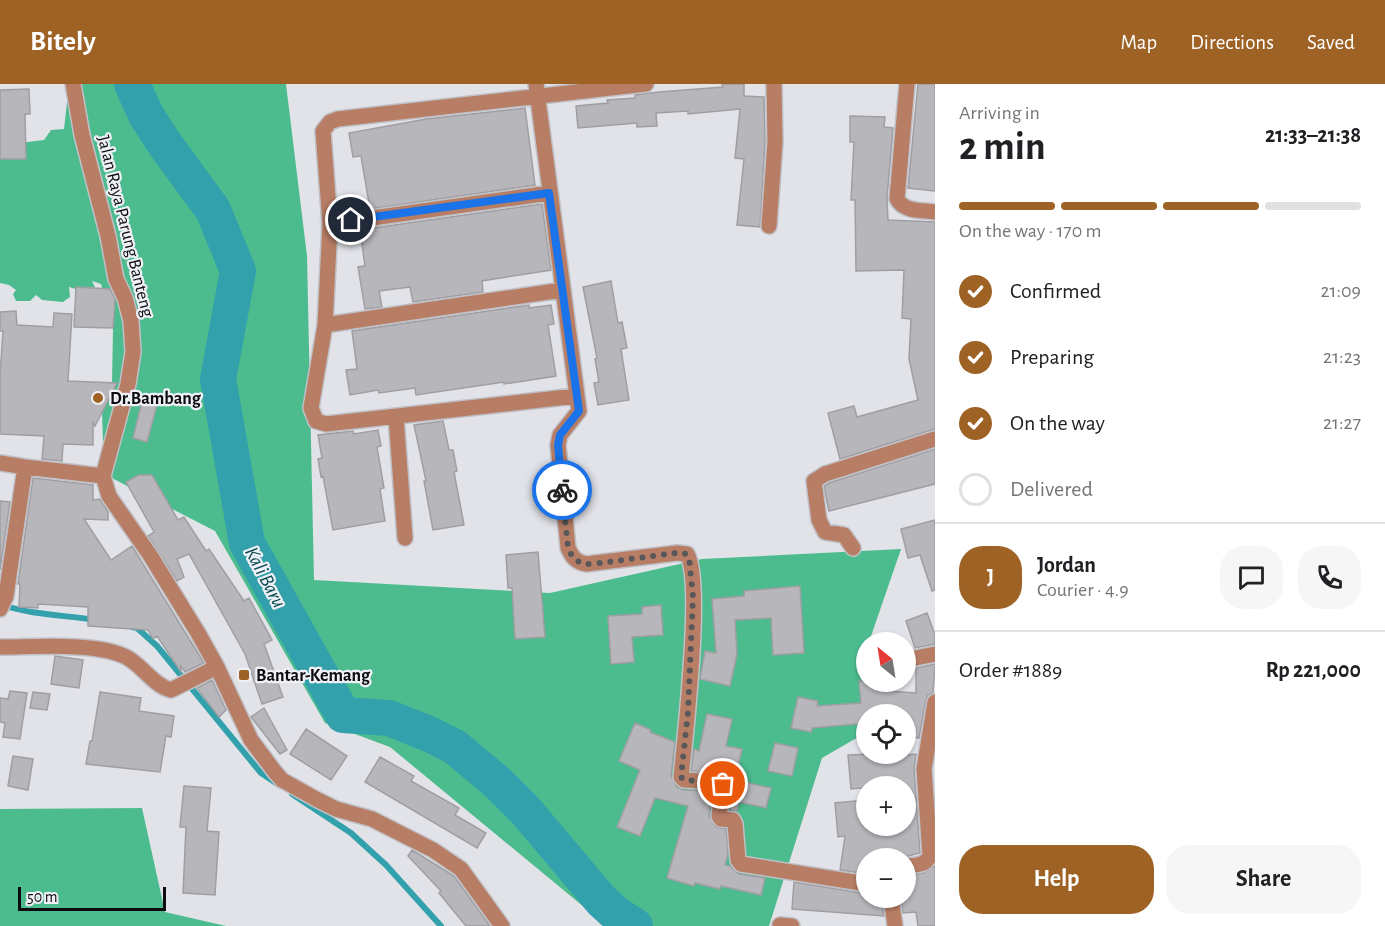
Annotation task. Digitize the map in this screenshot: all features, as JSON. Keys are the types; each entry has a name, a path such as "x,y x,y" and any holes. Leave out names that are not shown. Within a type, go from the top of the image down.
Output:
{"street":[{"name":"Jalan Raya Parung Banteng","path":"74,84 82,135 108,236 116,279 125,298 131,321 133,352 128,384 103,476"},
{"path":"576,396 326,424 316,421 311,408 325,325 330,224 323,131 330,122 338,119 536,91 646,84"},
{"path":"768,226 775,142 774,84"},
{"path":"907,84 897,199 902,206 907,208 935,212"},
{"path":"536,91 579,411 560,435 558,445 566,536 572,556 586,564 676,553 687,554 690,559 693,597 688,712 681,777 684,780 722,782 719,816 722,819 733,820 735,824 738,860 741,864 856,882"},
{"path":"330,224 549,193"},
{"path":"325,325 562,290"},
{"path":"396,417 405,538"},
{"path":"853,548 844,534 825,532 820,524 814,481 825,474 935,439"},
{"path":"0,463 103,476 112,500 150,555 217,667 251,740 267,764 282,780 316,799 336,809 372,819 433,850 461,869 502,926"},
{"path":"3,602 25,467"},
{"path":"0,647 68,646 119,654 135,663 164,688 174,690 217,667"},
{"path":"916,657 935,654"},
{"path":"916,865 928,860 930,855 925,763 935,702"},
{"path":"893,908 895,926"}],"green space":[{"path":"69,84 286,84 307,256 314,580 550,593 702,559 901,549 872,632 856,632 856,692 867,692 867,704 856,704 856,738 822,758 769,926 607,926 390,747 325,723 215,531 104,474 102,412 112,382 113,329 101,284 92,281 95,287 79,290 69,287 70,297 63,302 42,300 36,295 30,301 16,301 13,294 16,290 0,283 0,156 11,144 44,140 51,130 64,129"},
{"path":"142,808 165,912 226,926 0,926 0,809"}],"building":[{"path":"722,84 744,84 744,96 764,97 765,142 760,227 737,225 744,159 735,158 740,109 688,114 688,111 656,113 657,126 637,127 637,123 578,128 576,106 635,98 635,95 723,87"},
{"path":"918,84 935,84 935,191 908,188"},
{"path":"29,89 30,114 25,114 26,159 0,159 0,90"},
{"path":"525,108 535,185 370,209 361,156 353,157 349,133 426,119"},
{"path":"850,116 885,117 884,127 893,128 887,198 888,220 935,222 935,429 840,459 828,413 854,406 857,417 918,400 909,359 911,319 902,318 904,270 856,271 855,200 851,200 854,142 850,142"},
{"path":"542,204 551,270 482,281 483,292 413,302 410,287 379,291 382,307 365,309 358,267 365,266 360,230"},
{"path":"611,281 618,323 622,322 627,348 621,349 629,400 598,405 594,383 599,382 595,359 597,358 583,287"},
{"path":"76,287 110,289 115,299 113,328 74,327"},
{"path":"529,305 529,308 551,305 554,324 548,325 556,376 416,395 415,388 379,393 378,390 350,395 346,370 357,369 352,331"},
{"path":"16,311 17,325 53,327 54,313 72,314 68,381 117,383 95,426 93,423 93,445 63,444 62,461 42,459 44,436 0,434 3,331 0,331 0,312"},
{"path":"143,397 158,401 147,442 133,438"},
{"path":"443,421 449,450 453,450 457,471 454,472 464,525 433,530 424,481 426,481 414,425"},
{"path":"378,430 381,446 377,447 384,488 380,489 385,521 333,530 318,459 322,458 318,435 353,431 354,434"},
{"path":"935,449 935,484 829,511 824,486 829,483"},
{"path":"139,475 152,475 178,520 184,517 206,551 209,549 244,601 249,598 272,640 264,644 283,697 262,704 245,654 189,554 177,559 184,577 177,581 148,536 154,532 126,482"},
{"path":"33,478 93,485 93,500 100,499 108,512 108,520 84,519 111,560 132,546 204,663 185,672 181,666 181,672 157,636 153,639 148,630 88,626 88,607 38,604 38,608 19,607 20,584 18,584"},
{"path":"0,501 10,502 0,570"},
{"path":"935,520 935,590 932,591 920,555 908,558 901,529"},
{"path":"538,552 545,637 515,639 512,588 508,588 506,555"},
{"path":"800,586 804,653 773,655 771,618 735,620 737,654 730,686 700,679 705,651 716,653 712,599 744,596 744,591"},
{"path":"661,605 663,635 632,637 634,662 611,664 608,616 642,614 642,607"},
{"path":"927,613 935,635 935,644 916,648 916,632 910,632 906,621"},
{"path":"55,656 83,660 79,688 51,684"},
{"path":"935,664 933,693 928,695 926,700 919,738 916,738 916,704 856,704 856,724 812,728 811,732 791,728 798,697 818,701 817,706 861,703 860,692 916,693 916,668"},
{"path":"212,680 226,710 219,717 197,688"},
{"path":"10,691 27,693 20,739 3,737 5,723 0,722 0,698 8,699"},
{"path":"33,692 50,694 47,710 30,708"},
{"path":"100,692 141,698 139,711 174,716 171,737 166,736 160,772 86,764"},
{"path":"264,708 287,750 280,754 251,717"},
{"path":"707,714 732,719 726,746 742,749 735,780 771,788 766,808 739,802 737,811 730,810 733,785 728,774 691,771 694,749 699,751"},
{"path":"635,723 675,742 671,776 677,787 683,790 712,791 709,816 716,827 726,829 728,853 725,865 730,866 739,874 765,878 761,895 721,886 720,889 695,883 694,886 667,878 688,806 655,798 640,836 617,827 640,770 619,761"},
{"path":"306,729 347,756 331,780 290,754"},
{"path":"775,743 798,748 792,776 768,771"},
{"path":"848,755 856,755 856,764 915,764 914,776 856,776 856,789 851,789"},
{"path":"13,756 33,759 28,790 8,786"},
{"path":"380,757 414,776 411,781 459,808 455,815 486,833 477,848 365,782"},
{"path":"184,786 211,788 207,831 219,832 215,895 183,893 186,827 180,827"},
{"path":"916,797 920,853 916,854 916,848 856,848 856,872 840,870 845,836 838,837 835,803 856,801 856,836 916,836"},
{"path":"412,850 454,876 490,926 466,926 439,893 441,891 408,856"},
{"path":"935,866 935,926 918,926 916,912 903,913 902,908 916,908 916,874"},
{"path":"794,882 856,892 856,908 883,908 884,916 792,909"}],"waterway":[{"name":"Kali Baru","path":"132,84 146,115 213,210 238,271 218,379 247,543 343,715 389,718 455,747 498,783 525,810 601,900 615,913 635,926"},
{"path":"2,605 37,613 95,620"},
{"path":"132,627 137,628 157,646 261,773 279,785"},
{"path":"292,794 351,833 386,865 441,926"}],"way so far":[{"path":"562,490 568,548 572,556 580,563 593,564 676,553 684,553 689,557 693,597 688,712 681,777 684,780 722,782 723,784"}],"place":[{"name":"Dr.Bambang","path":"98,398"},
{"name":"Bantar-Kemang","path":"244,675"}],"route":[{"path":"351,220 549,193 579,411 560,435 558,445 562,490"}]}
